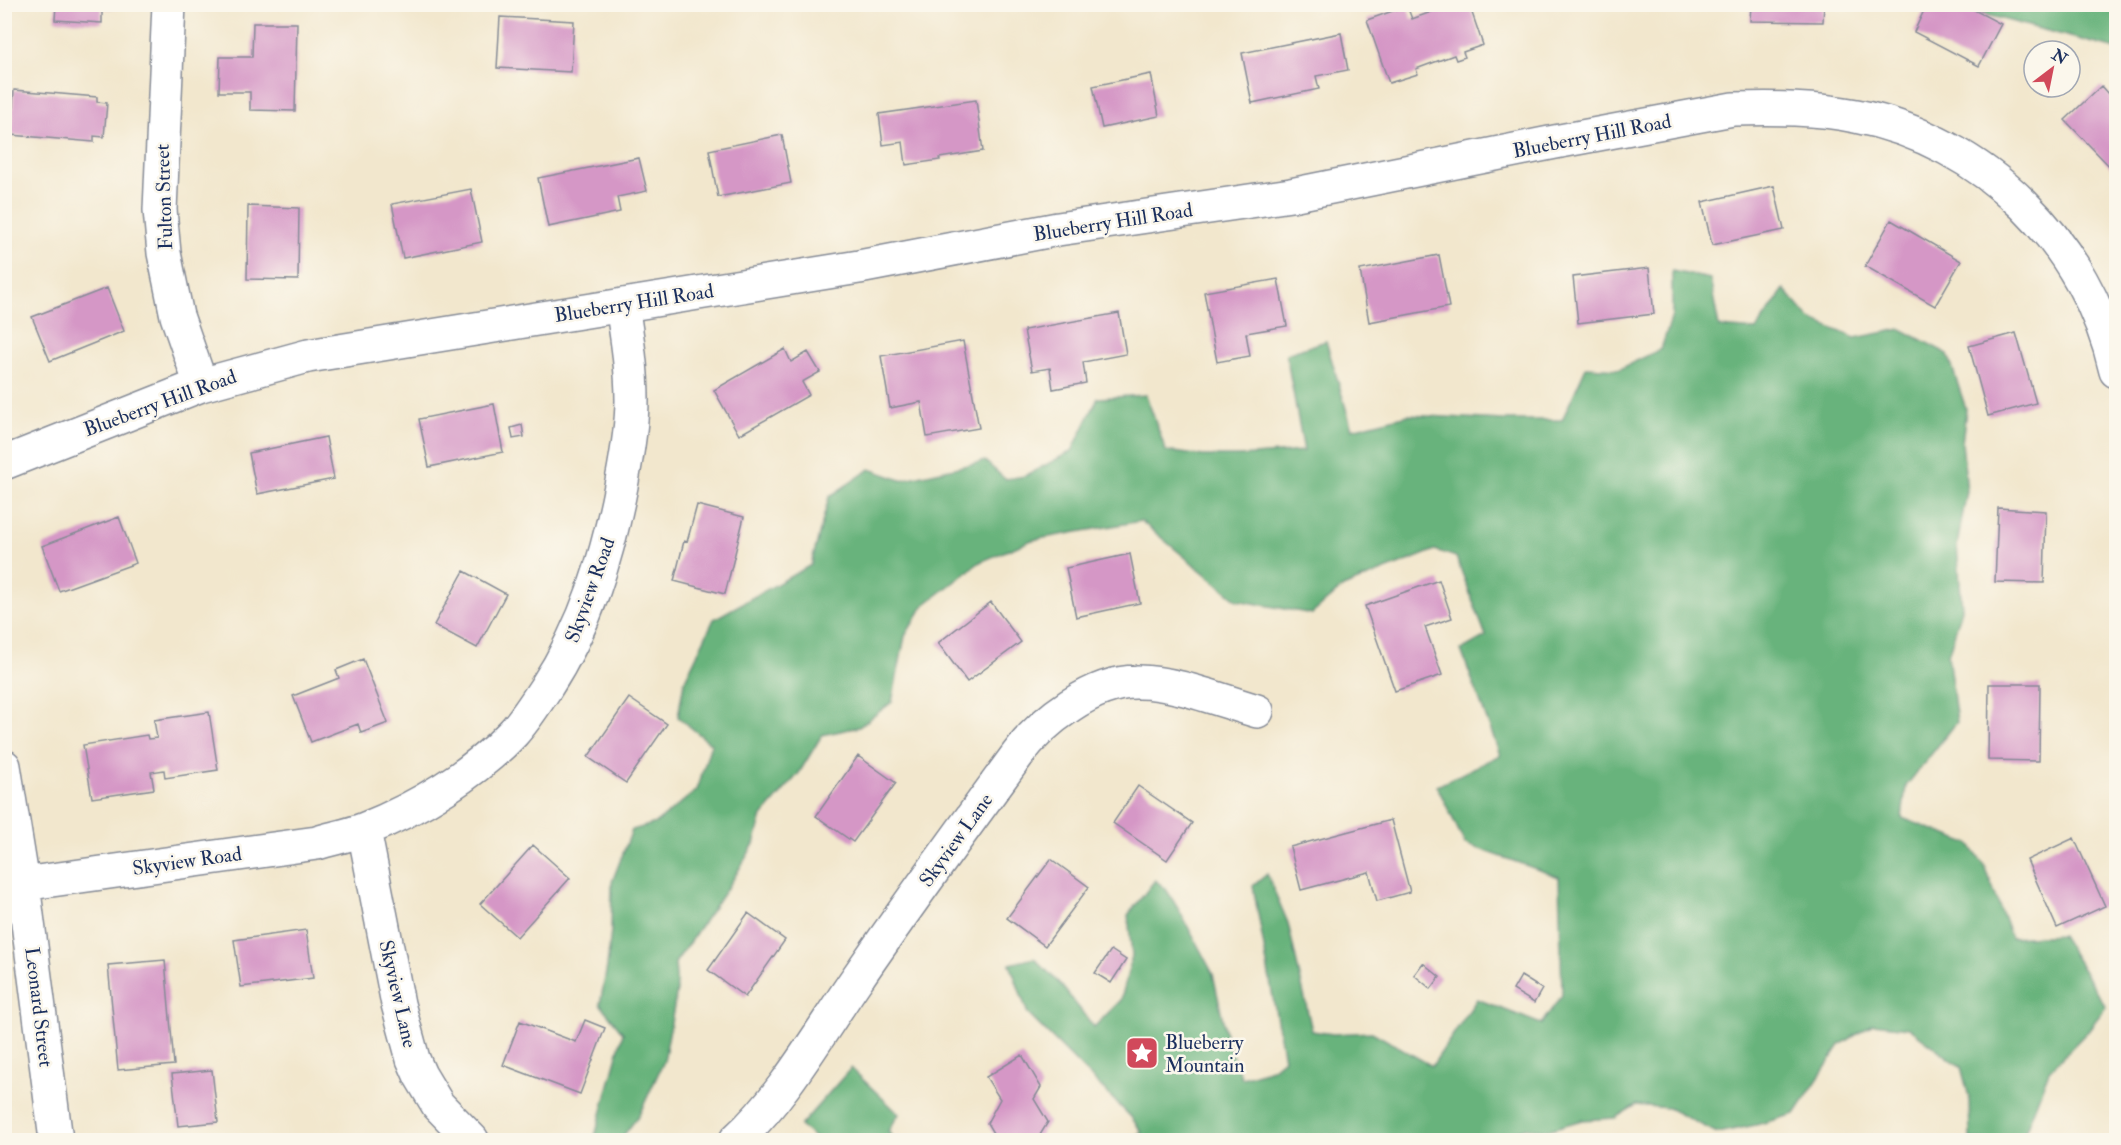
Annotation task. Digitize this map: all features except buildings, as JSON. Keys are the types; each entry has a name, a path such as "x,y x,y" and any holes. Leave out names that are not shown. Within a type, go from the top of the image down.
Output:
{"street":[{"name":"Fulton Street","path":"169,4 160,172 161,221 164,253 177,315 201,385"},
{"name":"Blueberry Hill Road","path":"4,463 201,385 308,356 859,267 1058,229 1291,195 1733,109 1828,112 1882,122 1935,142 1984,171 2026,206 2063,250 2092,298 2109,341 2116,371"},
{"name":"Skyview Road","path":"23,884 317,843 364,830 422,802 458,780 513,733 555,674 573,642 588,609 610,539 627,454 632,393 631,365 622,305"},
{"name":"Skyview Lane","path":"736,1140 761,1116 779,1092 894,925 1018,754 1042,726 1060,711 1090,695 1119,684 1135,681 1166,686 1257,711"},
{"name":"Leonard Street","path":"4,766 23,884 56,1140"},
{"name":"Skyview Lane","path":"364,830 398,1004 413,1059 438,1105 472,1140"}],"green space":[{"path":"1949,5 2116,5 2116,49"},
{"path":"1672,271 1710,279 1719,327 1756,330 1784,289 1810,319 1855,338 1901,329 1948,354 1966,409 1962,443 1967,491 1957,545 1962,609 1948,655 1957,722 1906,786 1902,818 1968,843 1985,866 2011,938 2061,935 2106,1007 2086,1033 2049,1071 2022,1140 1970,1140 1969,1097 1961,1067 1909,1028 1873,1024 1840,1045 1795,1114 1717,1133 1668,1108 1636,1105 1615,1118 1582,1120 1548,1130 1525,1128 1495,1140 1457,1137 1436,1140 1130,1140 1142,1132 1131,1117 1028,1014 1010,964 1034,958 1061,985 1094,1027 1121,1000 1132,956 1128,915 1155,880 1166,889 1179,910 1213,974 1228,1044 1242,1078 1272,1069 1284,1059 1253,886 1267,874 1288,923 1312,1031 1333,1034 1372,1032 1432,1066 1477,999 1541,1024 1562,995 1559,877 1465,844 1437,786 1500,755 1461,650 1486,636 1456,557 1435,550 1343,587 1312,614 1237,600 1141,521 1032,540 980,562 923,606 905,636 892,702 859,727 822,735 799,773 762,816 754,844 732,881 675,963 677,990 664,1061 639,1115 620,1140 594,1140 623,1033 600,1004 611,930 612,882 632,830 656,823 697,790 711,744 678,717 684,682 714,619 811,565 829,497 870,469 901,480 985,461 1005,479 1025,476 1072,451 1098,398 1146,395 1166,451 1204,456 1240,456 1304,451 1286,354 1326,341 1352,429 1408,415 1503,420 1562,420 1586,367 1620,369 1661,349 1672,316"},
{"path":"851,1068 899,1114 888,1131 894,1140 818,1140 800,1126"}],"place":[{"name":"Blueberry Mountain","path":"1142,1053"}]}
